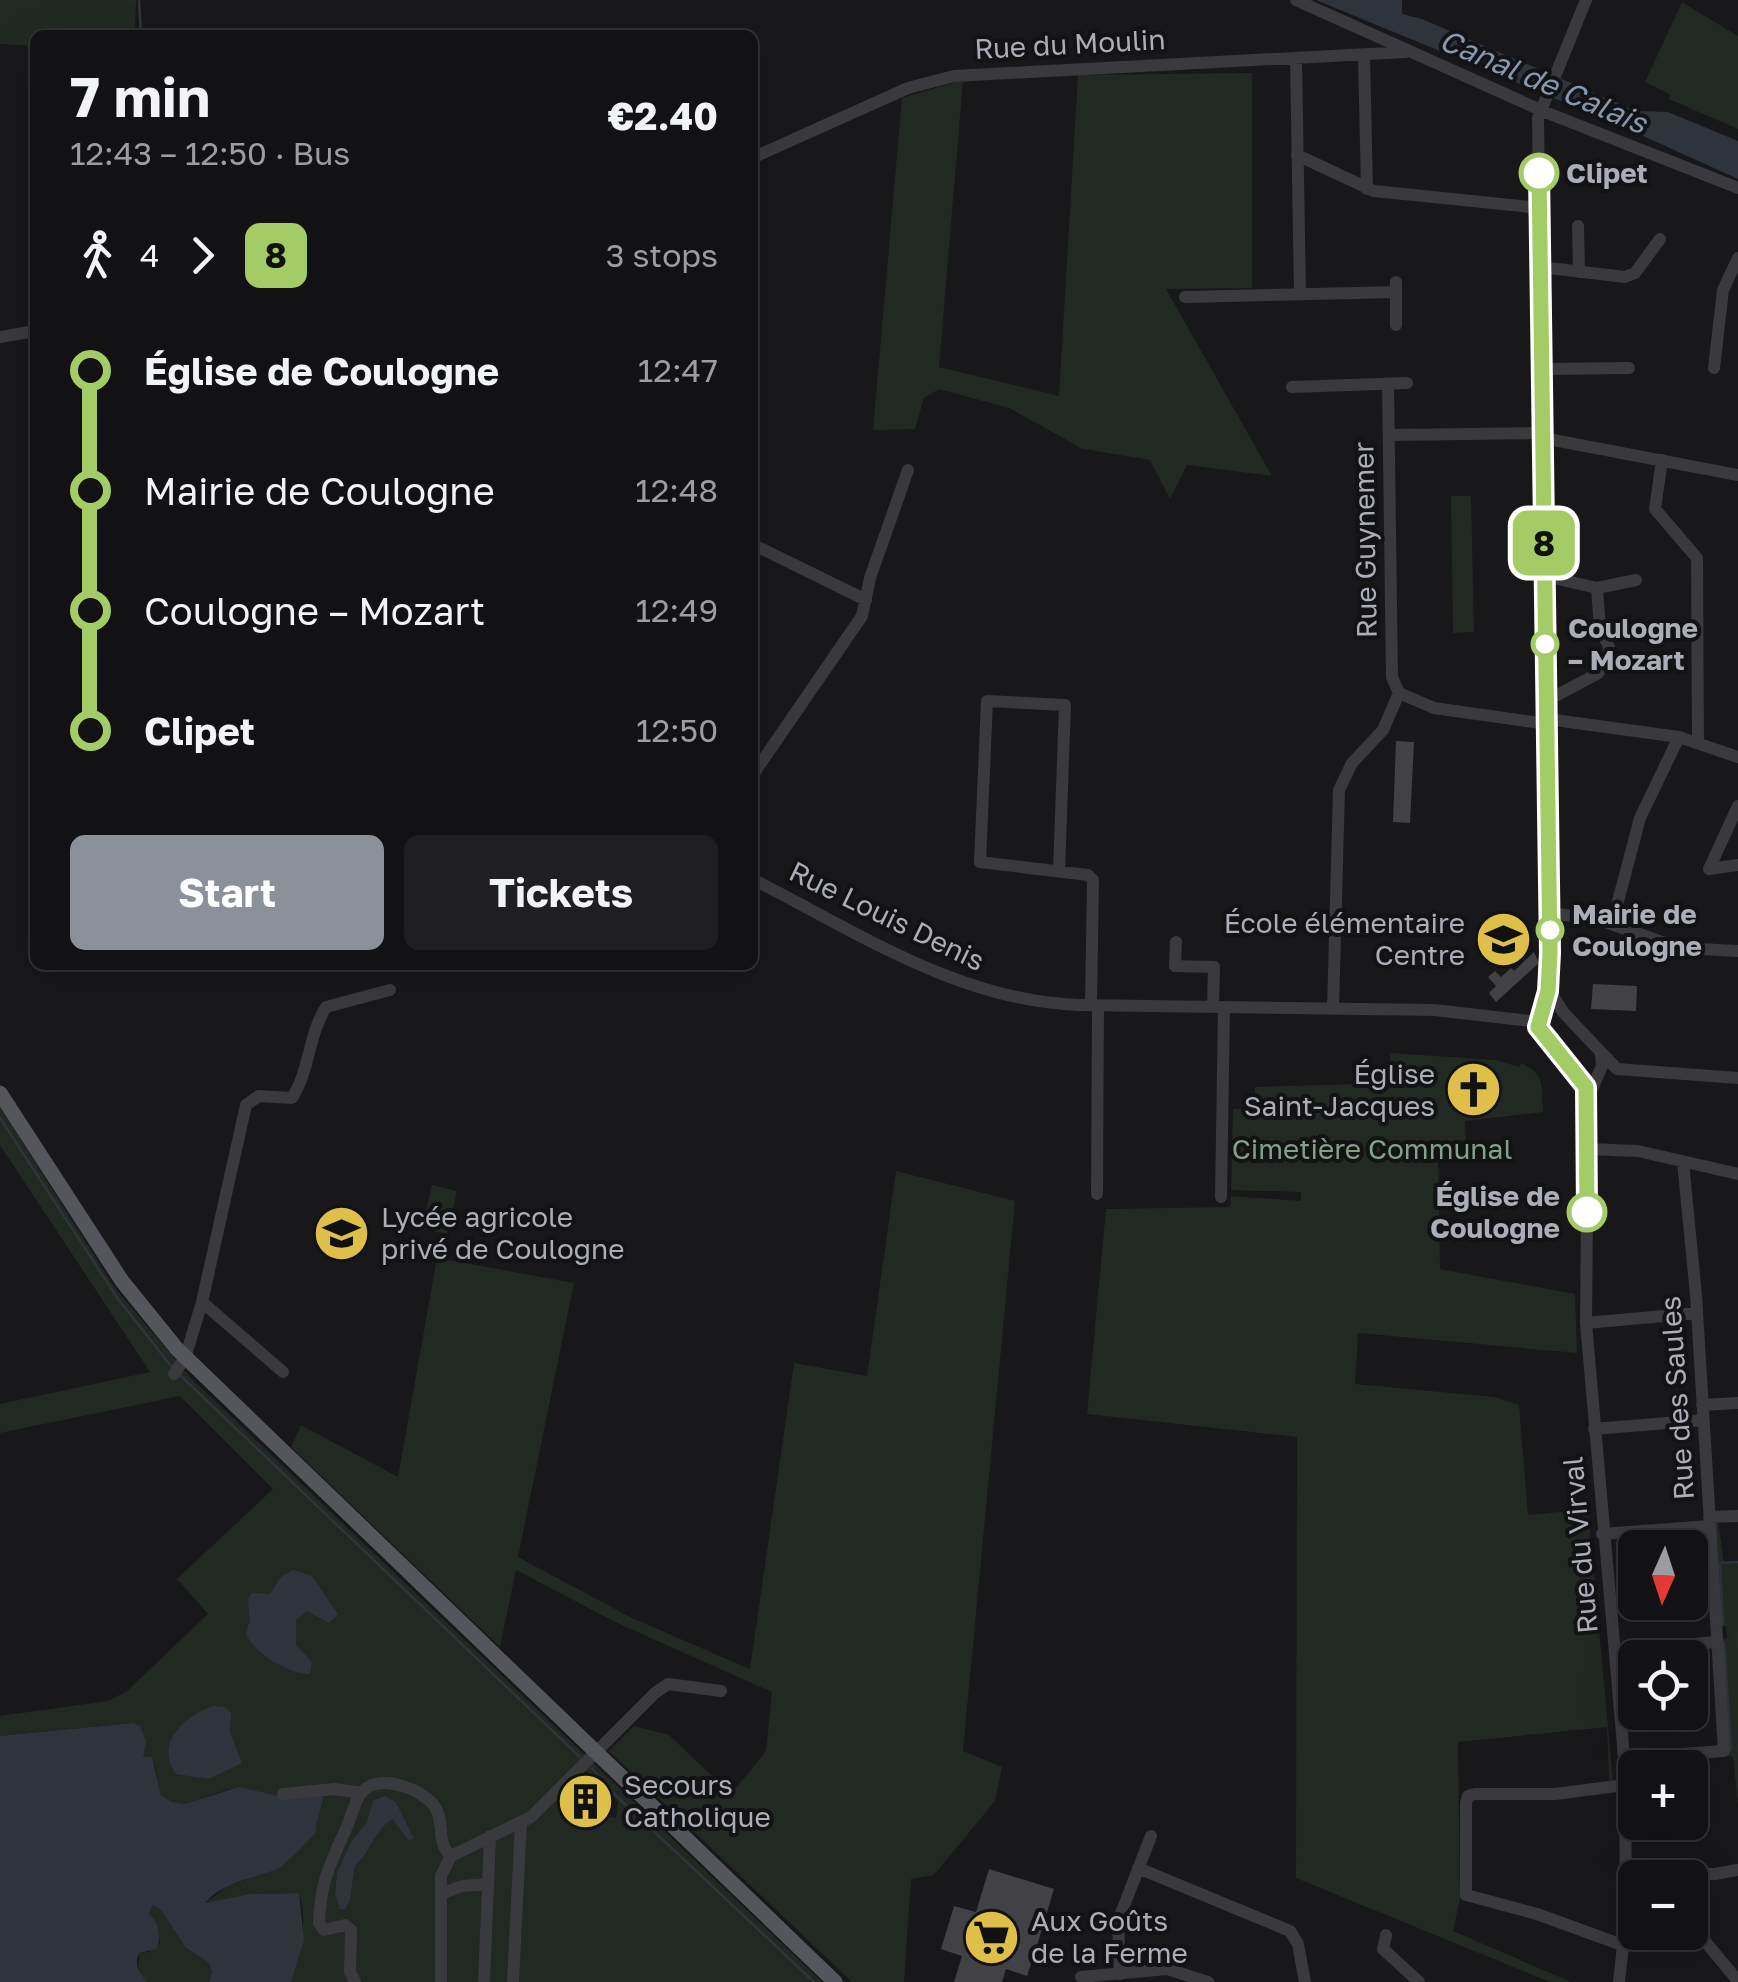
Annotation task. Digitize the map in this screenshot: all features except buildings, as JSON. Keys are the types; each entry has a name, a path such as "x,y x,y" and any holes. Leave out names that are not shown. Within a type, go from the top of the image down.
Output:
{"main road":[{"path":"0,1094 122,1281 186,1358 835,1982"}],"street":[{"path":"1296,0 1406,52 1424,56 1738,188"},
{"path":"1586,0 1540,105 1549,984 1552,998 1612,1067 1626,1072 1738,1078"},
{"name":"Rue du Moulin","path":"758,155 908,88 954,76 1406,52"},
{"path":"1364,56 1367,188"},
{"path":"1296,59 1300,294"},
{"path":"1298,154 1367,188 1540,208"},
{"path":"1578,226 1579,272"},
{"path":"1541,266 1629,276 1660,239"},
{"path":"1714,368 1723,290 1738,258"},
{"path":"1185,297 1396,287 1396,325"},
{"path":"0,338 30,331"},
{"path":"1542,369 1630,368"},
{"path":"1292,388 1407,383"},
{"name":"Rue Guynemer","path":"1388,384 1392,677 1400,693"},
{"path":"1389,435 1543,435 1738,475"},
{"path":"1662,460 1655,508 1696,558 1698,742"},
{"path":"758,767 862,616 870,578 908,470"},
{"path":"758,547 866,600"},
{"path":"1545,576 1597,588 1636,580"},
{"path":"1546,701 1597,674 1607,662 1609,647 1600,628 1597,588"},
{"path":"1333,1008 1339,790 1352,762 1383,730 1400,693 1427,707 1679,737 1738,757"},
{"path":"1058,870 1065,706 987,701 980,862 1058,870 1088,875 1093,880 1097,1194"},
{"path":"1612,924 1640,818 1679,737"},
{"path":"1738,806 1708,869 1738,865"},
{"path":"1731,821 1738,835"},
{"name":"Rue Louis Denis","path":"758,882 952,980 1022,1000 1094,1005 1434,1010 1541,1018 1552,1010 1563,1012"},
{"path":"1549,913 1612,924 1679,948 1738,950"},
{"path":"1176,942 1175,966 1214,967 1221,1197"},
{"path":"1549,984 1541,1034 1578,1075 1598,1072"},
{"path":"174,1374 186,1358 202,1302 246,1105 258,1096 292,1098 301,1084 311,1038 326,1008 390,990"},
{"name":"Rue du Virval","path":"1588,1103 1600,1055"},
{"name":"Rue du Virval","path":"1578,1075 1588,1103 1586,1322 1623,1750"},
{"path":"1588,1149 1638,1151 1738,1174"},
{"name":"Rue des Saules","path":"1683,1162 1697,1313 1724,1751 1708,1752"},
{"path":"202,1302 282,1372"},
{"path":"1586,1322 1697,1313"},
{"path":"1702,1405 1738,1403"},
{"path":"1594,1429 1703,1420"},
{"path":"1602,1534 1738,1516"},
{"path":"1615,1651 1716,1642"},
{"path":"447,1852 532,1817 655,1692 668,1684 720,1691"},
{"path":"355,1982 350,1972 350,1930 345,1925 324,1930 318,1923 327,1866 361,1793 372,1784 385,1782 427,1798 440,1815 447,1852 441,1876 441,1982"},
{"path":"1618,1786 1555,1794 1474,1794 1468,1796 1466,1803 1466,1895 1538,1914 1618,1943"},
{"path":"283,1794 335,1789 361,1793"},
{"path":"513,1982 522,1822"},
{"path":"484,1982 490,1836"},
{"path":"1120,1974 1116,1928 1151,1836"},
{"path":"489,1852 493,1858 506,1862 512,1860 518,1845"},
{"path":"1138,1868 1290,1931 1298,1944 1305,1982"},
{"path":"1708,1872 1738,1870"},
{"path":"441,1894 488,1884"},
{"path":"1386,1935 1384,1949 1418,1982"},
{"path":"1708,1945 1738,1980"},
{"name":"Rue du Virval","path":"1619,1982 1624,1950"},
{"path":"1082,1978 1174,1970 1208,1982"}],"green space":[{"path":"0,0 136,0 135,30 30,30 30,46 0,44"},
{"path":"1682,2 1738,36 1738,129 1669,99 1671,95 1645,82"},
{"path":"1252,73 1252,288 1166,289 1272,476 1187,465 1170,499 1150,460 1083,449 1009,408 939,389 924,398 915,429 873,430 902,98 963,80 939,367 1059,396 1078,75"},
{"path":"1451,496 1471,496 1474,632 1453,633"},
{"name":"Cimetière Communal","path":"1390,1053 1496,1060 1519,1067 1521,1063 1535,1072 1541,1082 1543,1112 1465,1121 1466,1142 1438,1144 1440,1269 1575,1294 1577,1353 1358,1333 1355,1384 1494,1397 1519,1405 1528,1515 1588,1509 1613,1782 1609,1782 1607,1727 1458,1742 1460,1898 1453,1931 1571,1982 1550,1982 1296,1878 1297,1437 1087,1414 1106,1209 1230,1207 1231,1196 1301,1201 1301,1192 1231,1190 1233,1109 1254,1109 1255,1087 1392,1083"},
{"path":"0,1107 115,1288 191,1378 822,1982 291,1982 303,1928 299,1893 249,1894 205,1903 228,1886 277,1869 316,1828 314,1822 323,1804 230,1789 184,1804 172,1802 161,1795 154,1763 143,1757 132,1723 0,1736 0,1716 108,1701 127,1691 208,1614 177,1579 273,1489 180,1396 0,1433 0,1404 150,1372 0,1145","holes":["584,1770 618,1802 616,1818 568,1811 556,1800","373,1801 396,1802 409,1829 408,1840 392,1819 386,1824 355,1866 350,1900 340,1908 335,1894 337,1873 354,1838 368,1822"]},
{"path":"896,1171 1015,1201 963,1751 1002,1767 995,1801 934,1875 911,1879 904,1982 852,1982 609,1751 634,1726 669,1735 731,1794 766,1751 772,1692 615,1622 516,1570 500,1647 291,1447 301,1425 398,1477 437,1258 574,1283 518,1557 632,1618 750,1669 794,1363 867,1376"},
{"path":"432,1185 457,1191 447,1234 422,1229"},
{"path":"1718,1520 1724,1563 1738,1562 1738,1805 1733,1757 1728,1756 1720,1641 1727,1638 1726,1627 1720,1625 1715,1523"},
{"path":"153,1905 161,1910 185,1947 209,1963 209,1982 148,1982 138,1972 139,1953 149,1952 160,1942 157,1924 149,1915"}],"water":[{"name":"Canal de Calais","path":"1316,0 1402,0 1402,14 1422,19 1636,111 1668,112 1738,141 1738,179 1617,124"},
{"path":"293,1570 312,1576 338,1614 329,1623 307,1611 296,1620 296,1645 312,1662 310,1674 273,1662 246,1634 250,1620 248,1599 252,1593 270,1594 281,1577"},
{"path":"213,1706 225,1707 231,1713 230,1732 242,1763 209,1779 176,1774 168,1752 175,1732"},
{"path":"132,1723 140,1726 146,1741 143,1757 152,1757 161,1795 172,1802 184,1804 239,1787 287,1798 323,1795 316,1833 285,1863 229,1886 205,1903 249,1894 299,1893 304,1940 291,1982 209,1982 209,1963 185,1947 161,1910 153,1905 149,1914 157,1925 158,1945 139,1953 137,1962 139,1972 148,1982 0,1982 0,1736"},
{"path":"385,1796 396,1802 414,1839 408,1840 392,1819 386,1824 355,1866 350,1900 345,1909 340,1909 335,1894 337,1873 351,1842 367,1822 373,1801"}],"waterway":[{"path":"139,0 141,30"},
{"path":"0,1118 118,1299 171,1366"},
{"path":"181,1376 580,1757"},
{"path":"1723,1624 1720,1563 1738,1562"},
{"path":"1724,1642 1731,1750"},
{"path":"592,1768 608,1788 814,1982"}],"bus line":[{"name":"8","path":"1539,173 1550,953 1548,991 1538,1027 1586,1087 1587,1212"}],"place":[{"name":"Clipet","path":"1539,173"},
{"name":"Coulogne – Mozart","path":"1545,644"},
{"name":"Mairie de Coulogne","path":"1550,930"},
{"name":"École élémentaire Centre","path":"1504,939"},
{"name":"Église Saint-Jacques","path":"1474,1090"},
{"name":"Église de Coulogne","path":"1587,1212"},
{"name":"Lycée agricole privé de Coulogne","path":"342,1233"},
{"name":"Secours Catholique","path":"585,1801"},
{"name":"Aux Goûts de la Ferme","path":"992,1937"}]}
